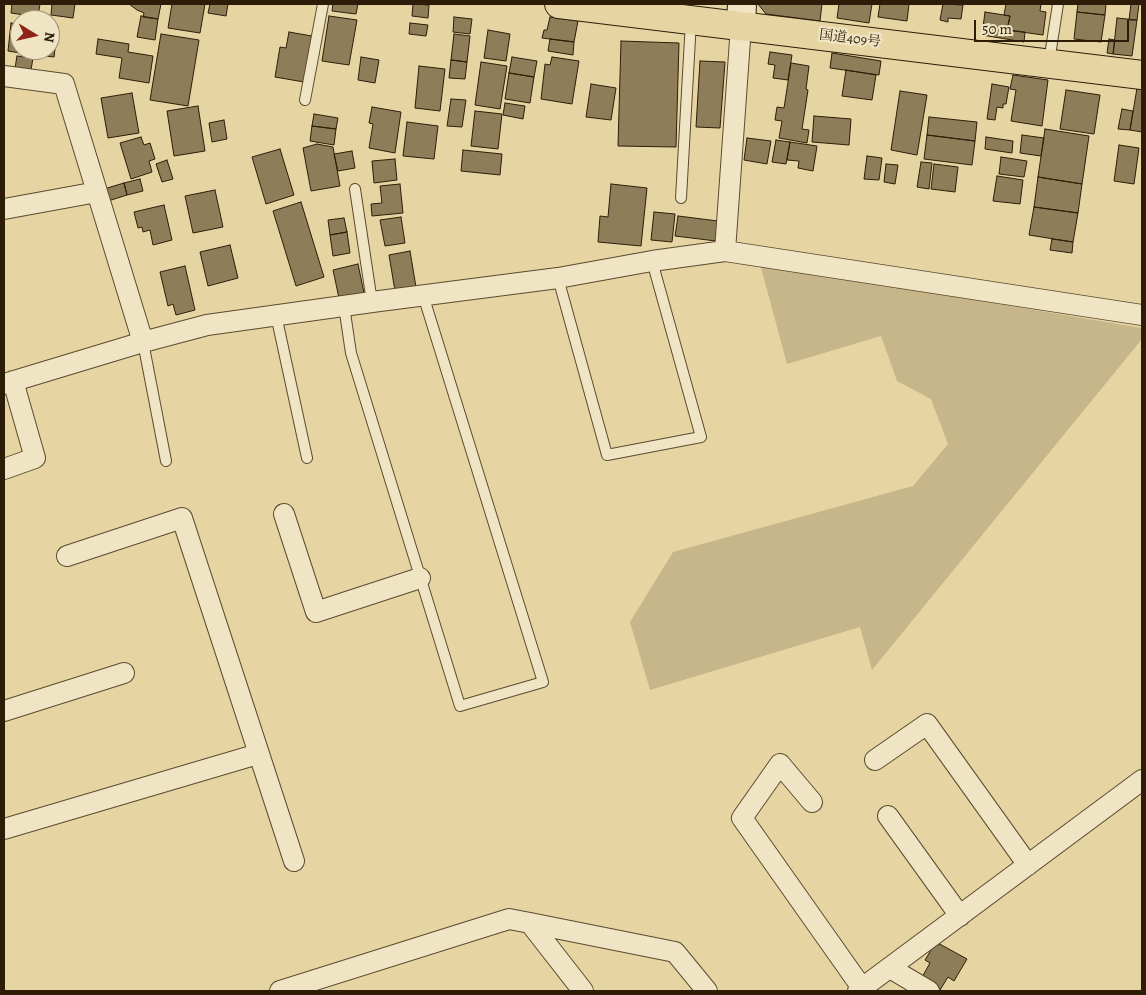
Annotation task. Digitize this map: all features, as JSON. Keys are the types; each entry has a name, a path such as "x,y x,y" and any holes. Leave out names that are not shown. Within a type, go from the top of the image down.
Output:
{"highway":[{"name":"国道409号","path":"559,4 691,20 741,15 1048,63 1142,75"}],"street":[{"path":"725,250 741,15"},
{"path":"4,76 64,84 143,342"},
{"path":"4,209 97,192"},
{"path":"4,468 35,458 8,382 207,325 558,278 725,250 1142,315"},
{"path":"284,514 316,612 420,578"},
{"path":"67,556 182,518 294,862"},
{"path":"4,711 124,673"},
{"path":"875,760 927,724 1028,865"},
{"path":"4,829 258,754"},
{"path":"812,802 780,764 742,818 860,990 1142,780"},
{"path":"888,816 960,916"},
{"path":"280,991 509,919 675,952 707,991"},
{"path":"530,923 583,991"},
{"path":"890,968 929,991"}],"lane":[{"path":"305,100 323,4"},
{"path":"1048,63 1058,4"},
{"path":"680,198 691,20"},
{"path":"355,189 372,302"},
{"path":"558,278 607,455 701,437 652,261"},
{"path":"344,306 351,353 460,706 543,682 423,295"},
{"path":"276,315 307,458"},
{"path":"143,342 166,461"}],"shaded area":[{"path":"760,264 1142,328 1142,339 872,670 860,627 650,690 630,622 673,552 913,486 948,444 931,399 897,381 881,336 787,364"}],"building":[{"path":"12,4 40,4 39,10 11,10"},
{"path":"52,4 75,4 73,18 60,16 60,10 51,10"},
{"path":"129,4 161,4 158,19 143,17 144,13"},
{"path":"172,4 205,4 200,33 168,28"},
{"path":"210,4 228,4 226,16 208,13"},
{"path":"333,4 358,4 356,14 332,11"},
{"path":"413,4 429,5 428,18 412,16"},
{"path":"758,4 822,4 820,21 766,14"},
{"path":"839,4 872,4 869,23 837,18"},
{"path":"880,4 909,4 907,21 878,17"},
{"path":"943,4 963,5 961,19 948,18 948,22 940,20"},
{"path":"1006,4 1041,4 1040,11 1046,12 1043,35 1007,30 1010,16 1004,15"},
{"path":"1078,4 1106,4 1105,15 1077,12"},
{"path":"1131,4 1139,4 1137,20 1129,20"},
{"path":"985,12 1010,16 1007,30 1025,32 1024,42 982,35"},
{"path":"1077,12 1105,15 1101,42 1074,39"},
{"path":"141,16 158,19 155,40 137,37"},
{"path":"329,16 357,20 349,65 322,61"},
{"path":"454,17 472,19 470,34 453,32"},
{"path":"550,17 578,21 574,42 542,38 544,30 547,30"},
{"path":"1117,18 1137,20 1132,56 1113,54"},
{"path":"410,23 428,25 426,36 409,34"},
{"path":"488,30 510,34 506,61 484,58"},
{"path":"10,32 10,51 8,51"},
{"path":"289,32 312,36 304,82 275,77 280,47 286,48"},
{"path":"161,34 199,40 188,106 150,100"},
{"path":"454,34 470,36 467,62 451,60"},
{"path":"98,39 129,44 128,52 153,56 149,83 119,78 122,58 96,54"},
{"path":"550,39 574,42 573,55 548,51"},
{"path":"1109,39 1115,40 1113,54 1107,53"},
{"path":"621,41 679,43 676,147 618,146"},
{"path":"770,52 792,55 788,80 773,78 775,65 768,64"},
{"path":"832,53 881,61 879,75 830,68"},
{"path":"361,57 379,60 375,83 358,80"},
{"path":"512,57 537,61 534,77 509,73"},
{"path":"552,57 579,61 572,104 541,99 545,64 550,65"},
{"path":"16,60 33,60 31,70 15,68"},
{"path":"451,60 467,62 465,79 449,78"},
{"path":"700,61 725,62 720,128 696,127"},
{"path":"481,62 507,66 500,109 475,105"},
{"path":"791,63 809,66 806,89 808,90 802,129 809,130 807,143 779,138 782,121 775,120 777,107 784,108"},
{"path":"419,66 445,69 440,111 415,108"},
{"path":"846,70 876,75 872,100 842,96"},
{"path":"509,73 534,77 530,103 505,99"},
{"path":"1013,75 1048,80 1042,126 1011,121 1016,90 1010,89"},
{"path":"591,84 616,88 611,120 586,117"},
{"path":"992,84 1009,87 1006,104 1003,104 1003,108 997,107 995,120 987,119"},
{"path":"1137,88 1142,89 1142,132 1130,130"},
{"path":"1066,90 1100,95 1094,134 1060,129"},
{"path":"900,91 927,95 917,155 891,150"},
{"path":"132,93 139,133 108,138 101,98"},
{"path":"451,99 466,100 462,127 447,126"},
{"path":"505,103 525,106 523,119 503,115"},
{"path":"198,106 205,151 174,156 167,111"},
{"path":"372,107 401,112 395,153 369,148 373,124 369,123"},
{"path":"1122,109 1133,111 1130,130 1118,129"},
{"path":"475,111 502,114 498,149 471,146"},
{"path":"314,114 338,118 336,129 312,126"},
{"path":"814,116 851,119 849,145 812,142"},
{"path":"929,117 977,122 975,141 927,135"},
{"path":"224,120 227,139 212,142 209,123"},
{"path":"407,122 438,126 434,159 403,156"},
{"path":"312,126 336,129 334,145 310,141"},
{"path":"1045,129 1089,136 1082,184 1038,177"},
{"path":"927,135 975,141 972,165 924,159"},
{"path":"1022,135 1044,138 1041,156 1020,153"},
{"path":"141,137 144,145 150,143 155,159 149,161 152,172 131,179 120,143"},
{"path":"986,137 1013,141 1012,153 985,149"},
{"path":"747,138 771,141 767,164 744,160"},
{"path":"776,140 790,142 786,164 772,162"},
{"path":"790,142 817,146 813,171 798,168 799,161 787,160"},
{"path":"317,144 333,147 340,186 311,191 303,148"},
{"path":"1119,145 1139,148 1134,184 1114,181"},
{"path":"280,149 294,195 266,204 252,157"},
{"path":"463,150 502,154 500,175 461,171"},
{"path":"352,151 355,168 338,171 334,154"},
{"path":"867,156 882,158 879,180 864,179"},
{"path":"1001,157 1027,161 1024,177 999,174"},
{"path":"395,159 397,180 374,183 372,161"},
{"path":"167,160 173,179 162,182 156,164"},
{"path":"921,162 932,163 929,189 917,187"},
{"path":"886,164 898,165 895,184 884,182"},
{"path":"934,164 958,167 955,192 931,189"},
{"path":"997,176 1023,180 1020,204 993,201"},
{"path":"1038,177 1082,184 1078,213 1034,207"},
{"path":"140,179 143,191 127,195 124,183"},
{"path":"124,183 127,195 108,201 104,189"},
{"path":"400,184 403,213 372,216 371,204 382,203 380,186"},
{"path":"611,184 647,188 641,246 598,242 600,216 608,217"},
{"path":"215,190 223,227 193,233 185,196"},
{"path":"301,202 324,277 296,286 273,211"},
{"path":"164,205 172,240 153,245 150,230 143,232 142,227 138,228 134,212"},
{"path":"1034,207 1078,213 1073,242 1029,235"},
{"path":"654,212 675,214 672,242 651,240"},
{"path":"678,216 718,221 716,241 675,236"},
{"path":"401,217 405,243 385,246 380,220"},
{"path":"344,218 347,232 330,235 328,220"},
{"path":"347,232 350,253 333,256 330,235"},
{"path":"1052,239 1073,242 1072,253 1050,250"},
{"path":"230,245 238,278 208,286 200,252"},
{"path":"410,251 416,287 395,291 389,255"},
{"path":"358,264 364,293 339,298 333,270"},
{"path":"185,266 195,310 176,315 173,304 168,306 160,272"},
{"path":"936,942 967,959 954,981 948,977 940,990 921,979 930,963 925,960"}]}
